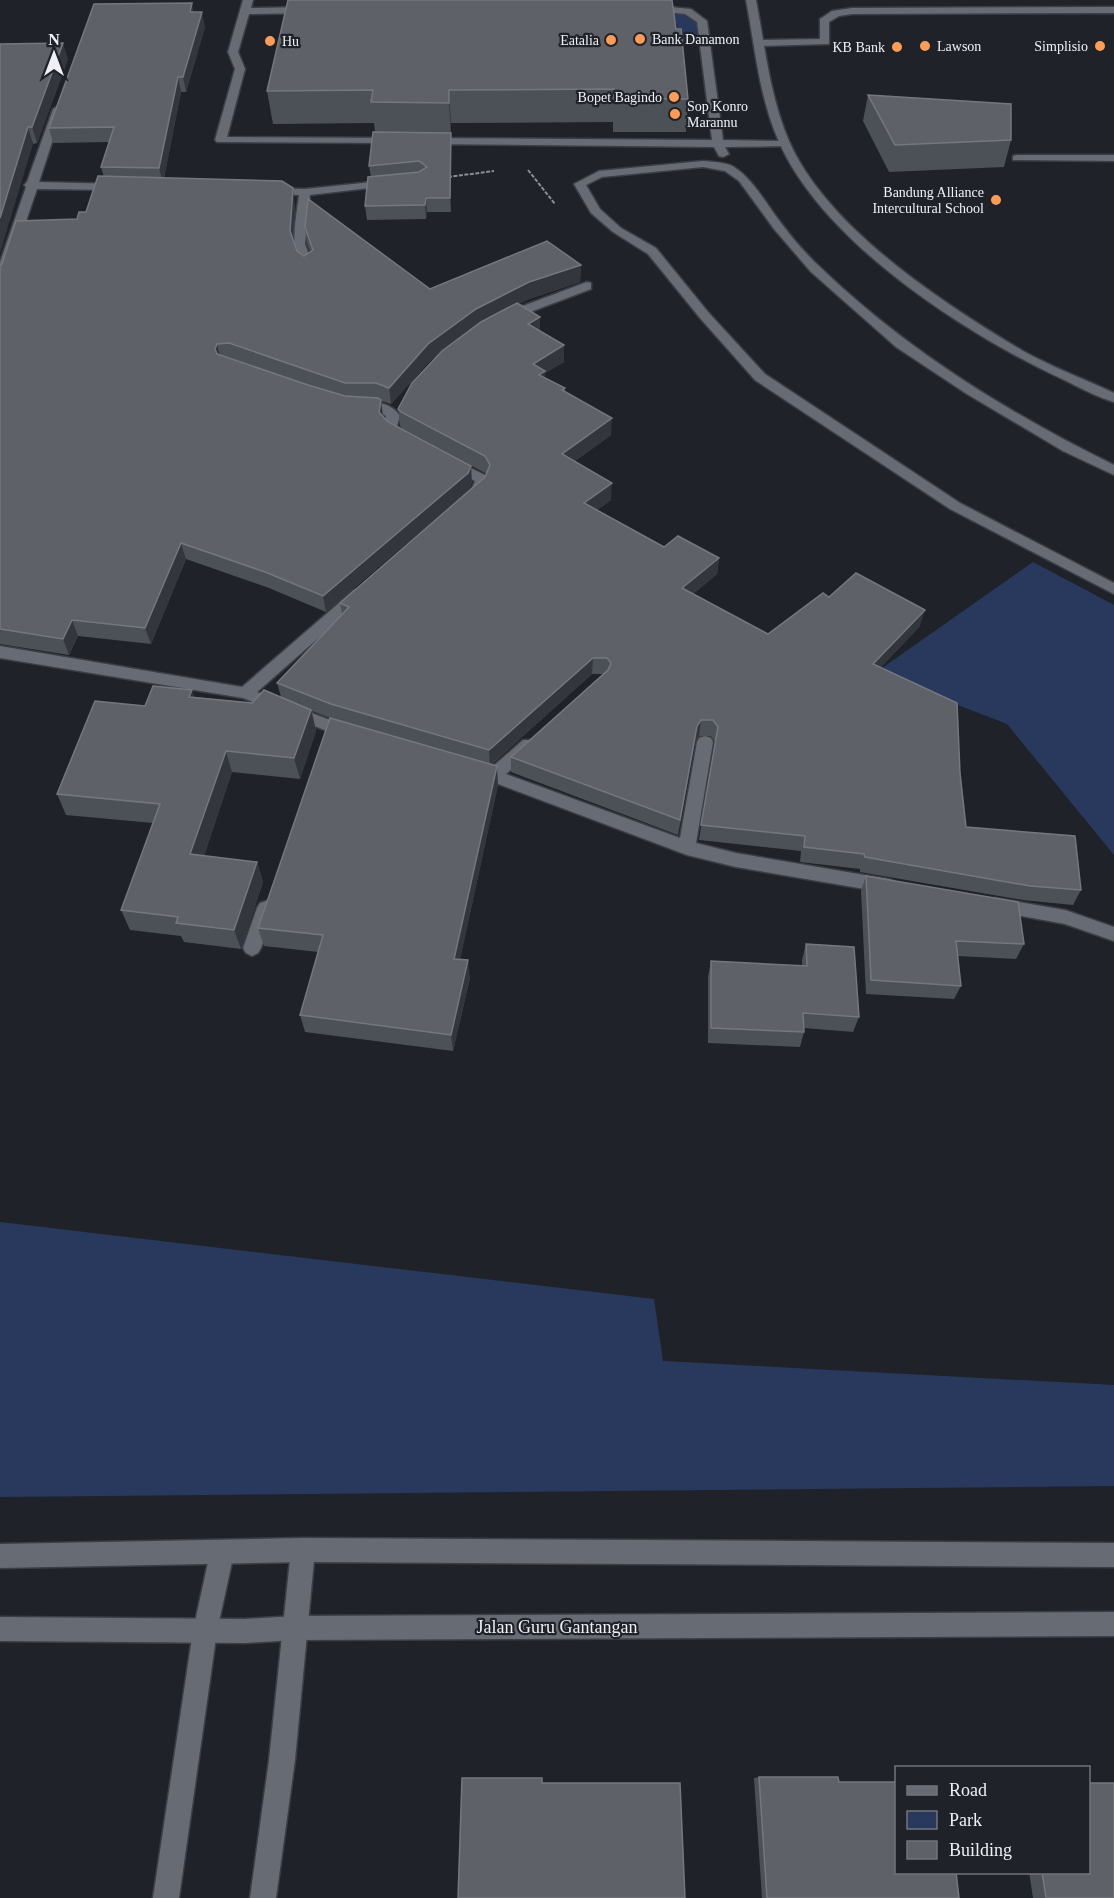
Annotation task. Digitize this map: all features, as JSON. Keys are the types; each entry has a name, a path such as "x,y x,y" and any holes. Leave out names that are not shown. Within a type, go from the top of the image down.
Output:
{"street":[{"path":"752,0 771,108 785,144 809,183 836,216 894,272 1020,354 1114,399"},
{"path":"317,10 247,5 233,52 240,69 221,140 785,144"},
{"path":"640,8 687,11 700,17 718,142 728,168"},
{"path":"760,43 825,42 824,21 836,13 852,11 1114,10"},
{"path":"0,280 30,185 62,98"},
{"path":"1017,158 1114,158"},
{"path":"1114,471 1068,448 972,391 901,344 815,269 778,227 743,179 728,168 703,164 599,174 580,184 595,211 617,230 652,251 711,323 760,377 955,506 1114,590"},
{"path":"258,190 305,192 409,182"},
{"path":"30,185 132,188"},
{"path":"305,192 299,244 307,266"},
{"path":"491,324 588,286"},
{"path":"402,402 393,416 390,427 396,434 422,448"},
{"path":"348,407 379,406 390,410 393,416"},
{"path":"441,458 482,481 477,493 454,512"},
{"path":"245,693 367,587"},
{"path":"0,652 245,693 326,733 361,736"},
{"path":"494,775 538,735"},
{"path":"687,848 705,742"},
{"path":"461,765 494,775 687,848 736,860 900,888"},
{"path":"252,948 271,893"},
{"path":"982,903 1065,917 1114,934"},
{"path":"263,1898 282,1760 303,1550"},
{"path":"0,1556 303,1550 1114,1556"},
{"path":"166,1898 205,1631 222,1553"},
{"name":"Jalan Guru Gantangan","path":"0,1629 205,1631 295,1628 1114,1624"}],"green space":[{"path":"661,14 683,14 698,20 702,46 680,45 677,24 663,23"},
{"path":"1033,562 1114,605 1114,855 1007,724 875,673"},
{"path":"0,1222 654,1299 663,1361 1114,1385 1114,1486 0,1497"}],"building":[{"path":"288,0 672,0 676,29 681,29 688,99 614,99 614,89 449,90 449,103 371,102 373,90 267,91"},
{"path":"192,3 190,12 202,12 183,77 178,77 159,168 101,167 114,127 49,128 94,4"},
{"path":"63,43 32,127 28,127 0,218 0,44"},
{"path":"868,95 1011,104 1011,140 895,145"},
{"path":"373,132 451,133 450,198 426,198 425,205 365,206 368,177 419,172 427,167 419,161 369,166"},
{"path":"98,176 282,181 293,188 290,231 297,251 304,256 313,250 305,227 308,199 430,289 547,241 581,265 529,282 476,309 428,344 389,388 376,383 345,383 229,343 217,344 215,349 217,354 308,385 345,396 378,398 381,400 379,412 388,422 471,466 468,473 323,596 265,572 181,543 145,628 72,620 63,639 0,629 0,266 16,221 77,219 79,212 86,212"},
{"path":"517,303 540,317 528,324 564,345 533,364 545,371 539,375 565,388 562,390 612,418 562,454 612,483 584,503 664,547 678,536 719,558 682,588 768,634 823,593 829,597 856,573 925,610 873,664 957,703 960,773 966,827 1075,836 1081,890 1030,886 865,857 864,854 804,847 805,836 701,825 718,727 713,720 701,720 697,726 680,820 511,757 608,670 611,663 607,658 593,658 489,750 331,704 277,683 349,607 340,603 485,477 490,465 485,456 398,409 412,383 442,351 481,322"},
{"path":"153,686 192,690 189,697 252,703 264,690 311,710 294,758 226,751 190,854 257,862 234,930 176,923 178,917 121,910 160,804 57,794 95,701 145,706"},
{"path":"330,718 497,766 454,959 468,960 451,1035 300,1015 323,935 258,928"},
{"path":"866,876 1018,902 1024,944 956,941 961,986 871,980"},
{"path":"806,944 854,947 859,1017 803,1013 804,1032 711,1028 711,961 807,966"},
{"path":"759,1777 838,1777 839,1782 895,1782 895,1874 956,1874 959,1898 767,1898"},
{"path":"462,1778 542,1778 542,1783 680,1783 685,1898 458,1898"},
{"path":"1090,1783 1114,1783 1114,1898 1046,1898 1042,1874 1090,1874"}],"place":[{"name":"Bank Danamon","path":"640,39"},
{"name":"Eatalia","path":"611,40"},
{"name":"Hu","path":"270,41"},
{"name":"Lawson","path":"925,46"},
{"name":"Simplisio","path":"1100,46"},
{"name":"KB Bank","path":"897,47"},
{"name":"Bopet Bagindo","path":"674,97"},
{"name":"Sop Konro Marannu","path":"675,114"},
{"name":"Bandung Alliance Intercultural School","path":"996,200"}]}
